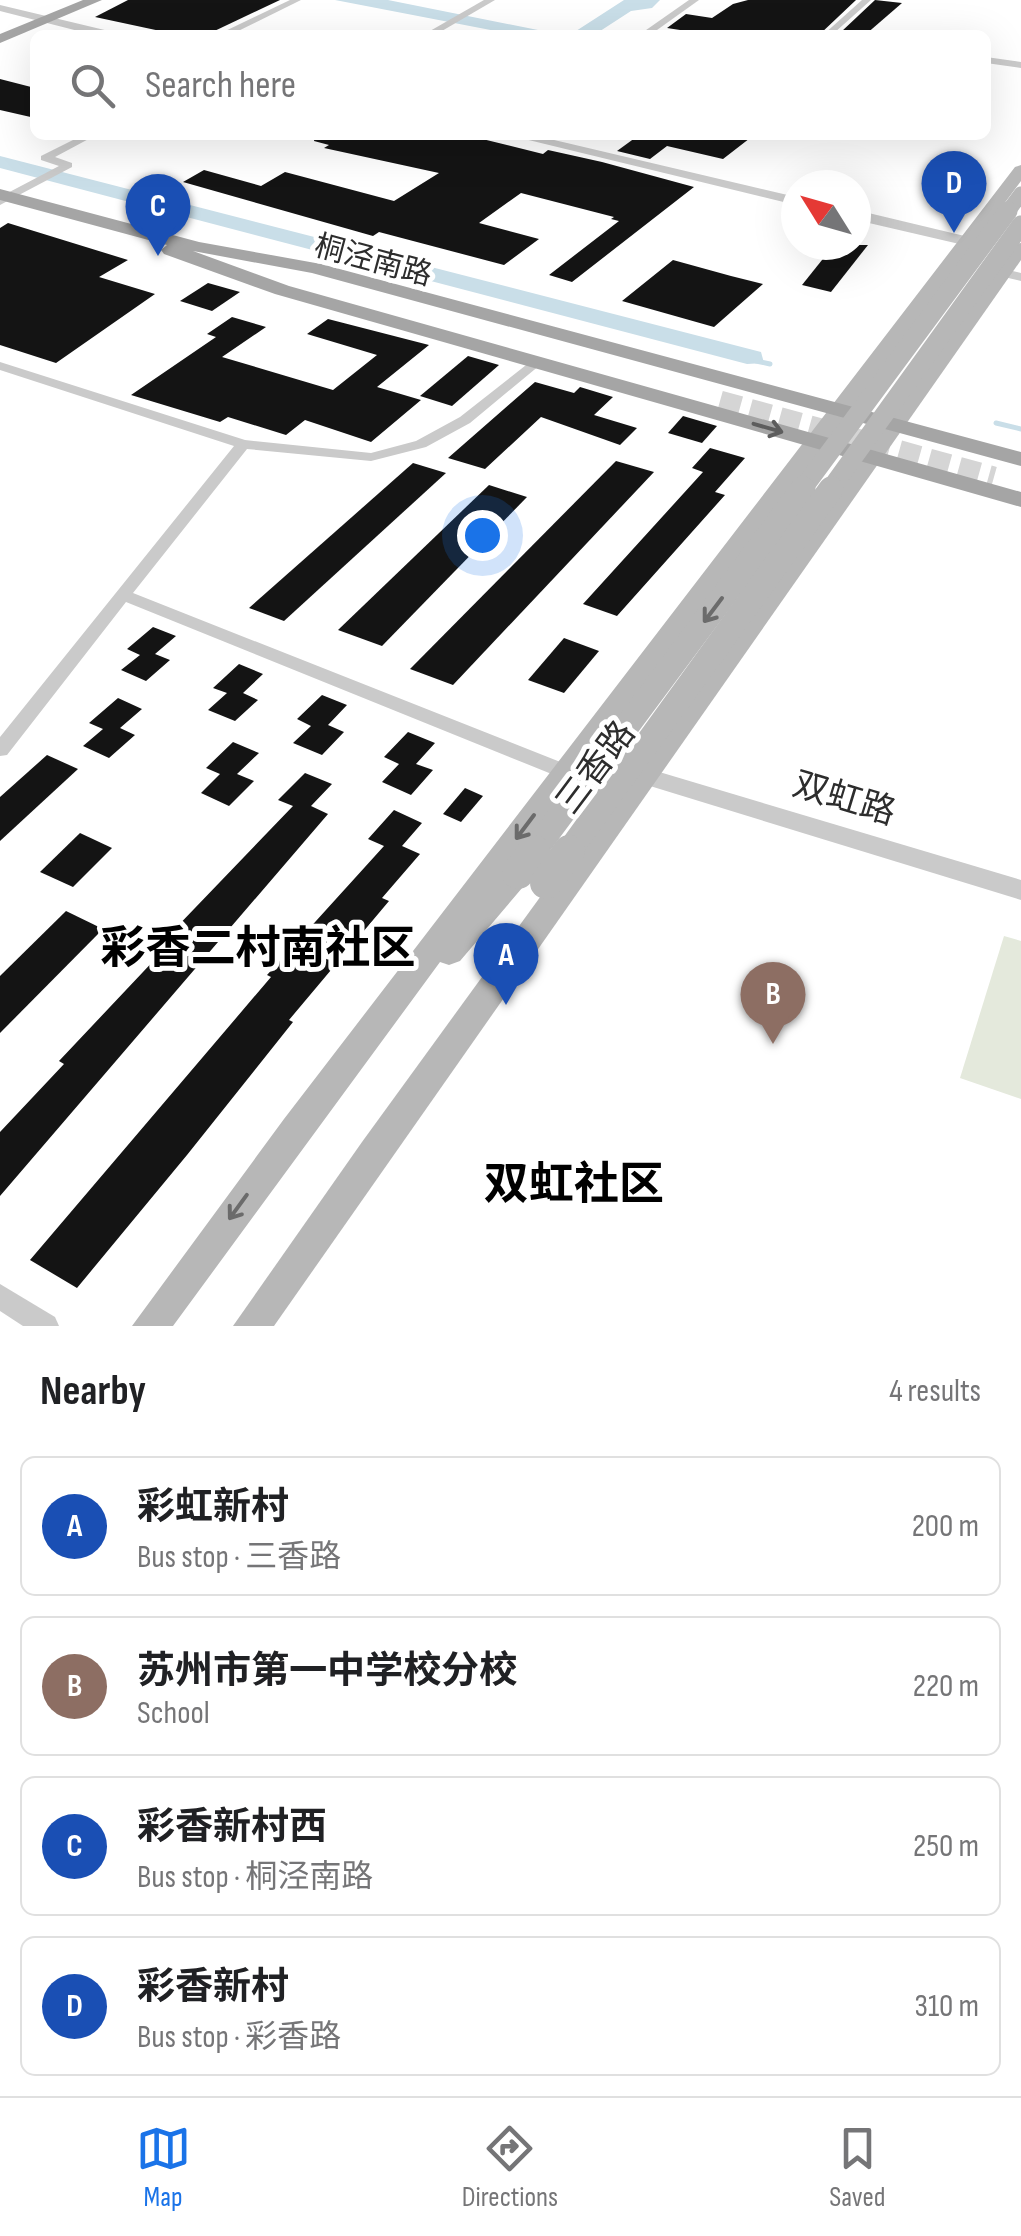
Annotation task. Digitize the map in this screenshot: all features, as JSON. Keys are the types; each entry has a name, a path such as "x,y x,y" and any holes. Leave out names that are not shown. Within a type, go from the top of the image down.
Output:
{"main road":[{"path":"0,28 68,0"},
{"path":"0,39 95,0"},
{"path":"296,1129 1021,170"},
{"name":"三香路","path":"252,1326 365,1168 532,878 1021,194"},
{"name":"桐泾南路","path":"6,202 725,404"},
{"name":"三香路","path":"151,1326 296,1129 532,878 1021,226"},
{"path":"177,247 282,290 535,362 725,404 816,442 1021,500"},
{"path":"177,247 314,268 896,425 1006,466 1021,485"},
{"path":"365,1168 872,458 1012,275 1021,248"},
{"path":"725,404 753,386"},
{"path":"970,486 1006,466"}],"street":[{"path":"233,30 297,0"},
{"path":"436,30 491,0"},
{"path":"651,30 695,0"},
{"path":"833,30 867,0"},
{"path":"0,8 88,30"},
{"path":"991,61 1021,65"},
{"path":"6,202 68,165 45,158 82,140"},
{"path":"547,140 781,197"},
{"path":"871,218 968,241"},
{"path":"0,366 244,444 371,457 403,451 483,408 535,362"},
{"path":"0,750 244,444"},
{"path":"123,596 566,772"},
{"name":"双虹路","path":"646,776 1021,890"},
{"path":"0,1296 46,1326"}],"shaded area":[{"path":"1004,936 1021,941 1021,1099 960,1078"}],"water":[{"path":"335,0 388,0 538,30 491,30"},
{"path":"624,0 660,0 652,8 631,11 602,30 578,30"},
{"path":"0,156 761,352 764,363 747,364 0,168"}],"building":[{"path":"128,0 280,0 217,30 156,30 95,17"},
{"path":"748,0 856,0 824,30 667,28 686,14 712,18 733,4"},
{"path":"875,0 902,3 871,30 843,30"},
{"path":"0,79 30,87 30,117 0,110"},
{"path":"486,140 543,154 548,150 602,162 694,187 572,282 549,275 619,221 611,219 614,217 521,193 479,223 539,239 504,265 379,232 373,236 183,182 204,170 261,186 285,172 394,201 439,173 324,148 329,145 314,141"},
{"path":"632,140 748,140 723,159 667,146 650,159 617,151"},
{"path":"8,223 128,260 99,277 155,294 56,363 0,345 0,228"},
{"path":"673,260 763,284 714,327 622,301"},
{"path":"822,260 856,260 831,292 802,285"},
{"path":"208,283 240,292 212,311 180,301"},
{"path":"232,317 266,327 222,357 333,390 377,355 307,334 328,319 429,345 377,387 421,400 371,442 305,420 286,435 228,417 220,422 131,395 216,337 207,334"},
{"path":"468,356 499,365 452,406 420,396"},
{"path":"535,382 574,393 580,387 613,397 594,415 637,428 620,445 541,417 485,469 448,458"},
{"path":"683,416 717,426 702,443 668,433"},
{"path":"710,448 745,458 715,492 725,495 617,616 583,604 703,472 692,468"},
{"path":"616,461 654,472 453,685 410,669"},
{"path":"413,463 446,473 284,621 249,608"},
{"path":"489,485 527,497 382,646 338,630"},
{"path":"153,627 176,636 155,654 170,660 146,681 121,670 140,655 127,649"},
{"path":"564,638 599,651 564,693 528,680"},
{"path":"239,664 263,674 243,693 258,700 235,721 208,710 227,693 213,688"},
{"path":"322,695 347,705 328,725 344,732 322,755 293,743 311,726 297,719"},
{"path":"118,698 142,709 120,728 135,735 109,758 83,746 103,729 89,723"},
{"path":"408,732 435,743 416,764 433,770 411,795 382,782 399,764 384,757"},
{"path":"233,742 259,753 237,774 254,781 229,806 201,793 220,774 206,768"},
{"path":"47,755 78,769 0,841 0,797"},
{"path":"305,773 332,784 311,806 328,814 0,1196 0,1132 64,1064 59,1061 176,937 170,934 293,806 278,800"},
{"path":"465,788 483,796 461,822 443,814"},
{"path":"394,810 422,823 402,846 420,854 382,898 389,901 289,1020 293,1022 187,1155 77,1288 30,1260 271,977 267,975 384,846 368,839"},
{"path":"80,833 112,848 73,887 40,872"},
{"path":"66,911 103,929 0,1033 0,976"}],"waterway":[{"path":"756,361 770,364"},
{"path":"996,423 1021,429"}],"tunnel":[{"path":"720,401 994,477"}],"place":[{"name":"彩香新村","path":"954,233"},
{"name":"彩香新村西","path":"158,256"},
{"name":"彩虹新村","path":"506,1005"},
{"name":"苏州市第一中学校分校","path":"773,1044"}],"district":[{"name":"彩香二村南社区","path":"258,949"},
{"name":"双虹社区","path":"574,1185"}]}
